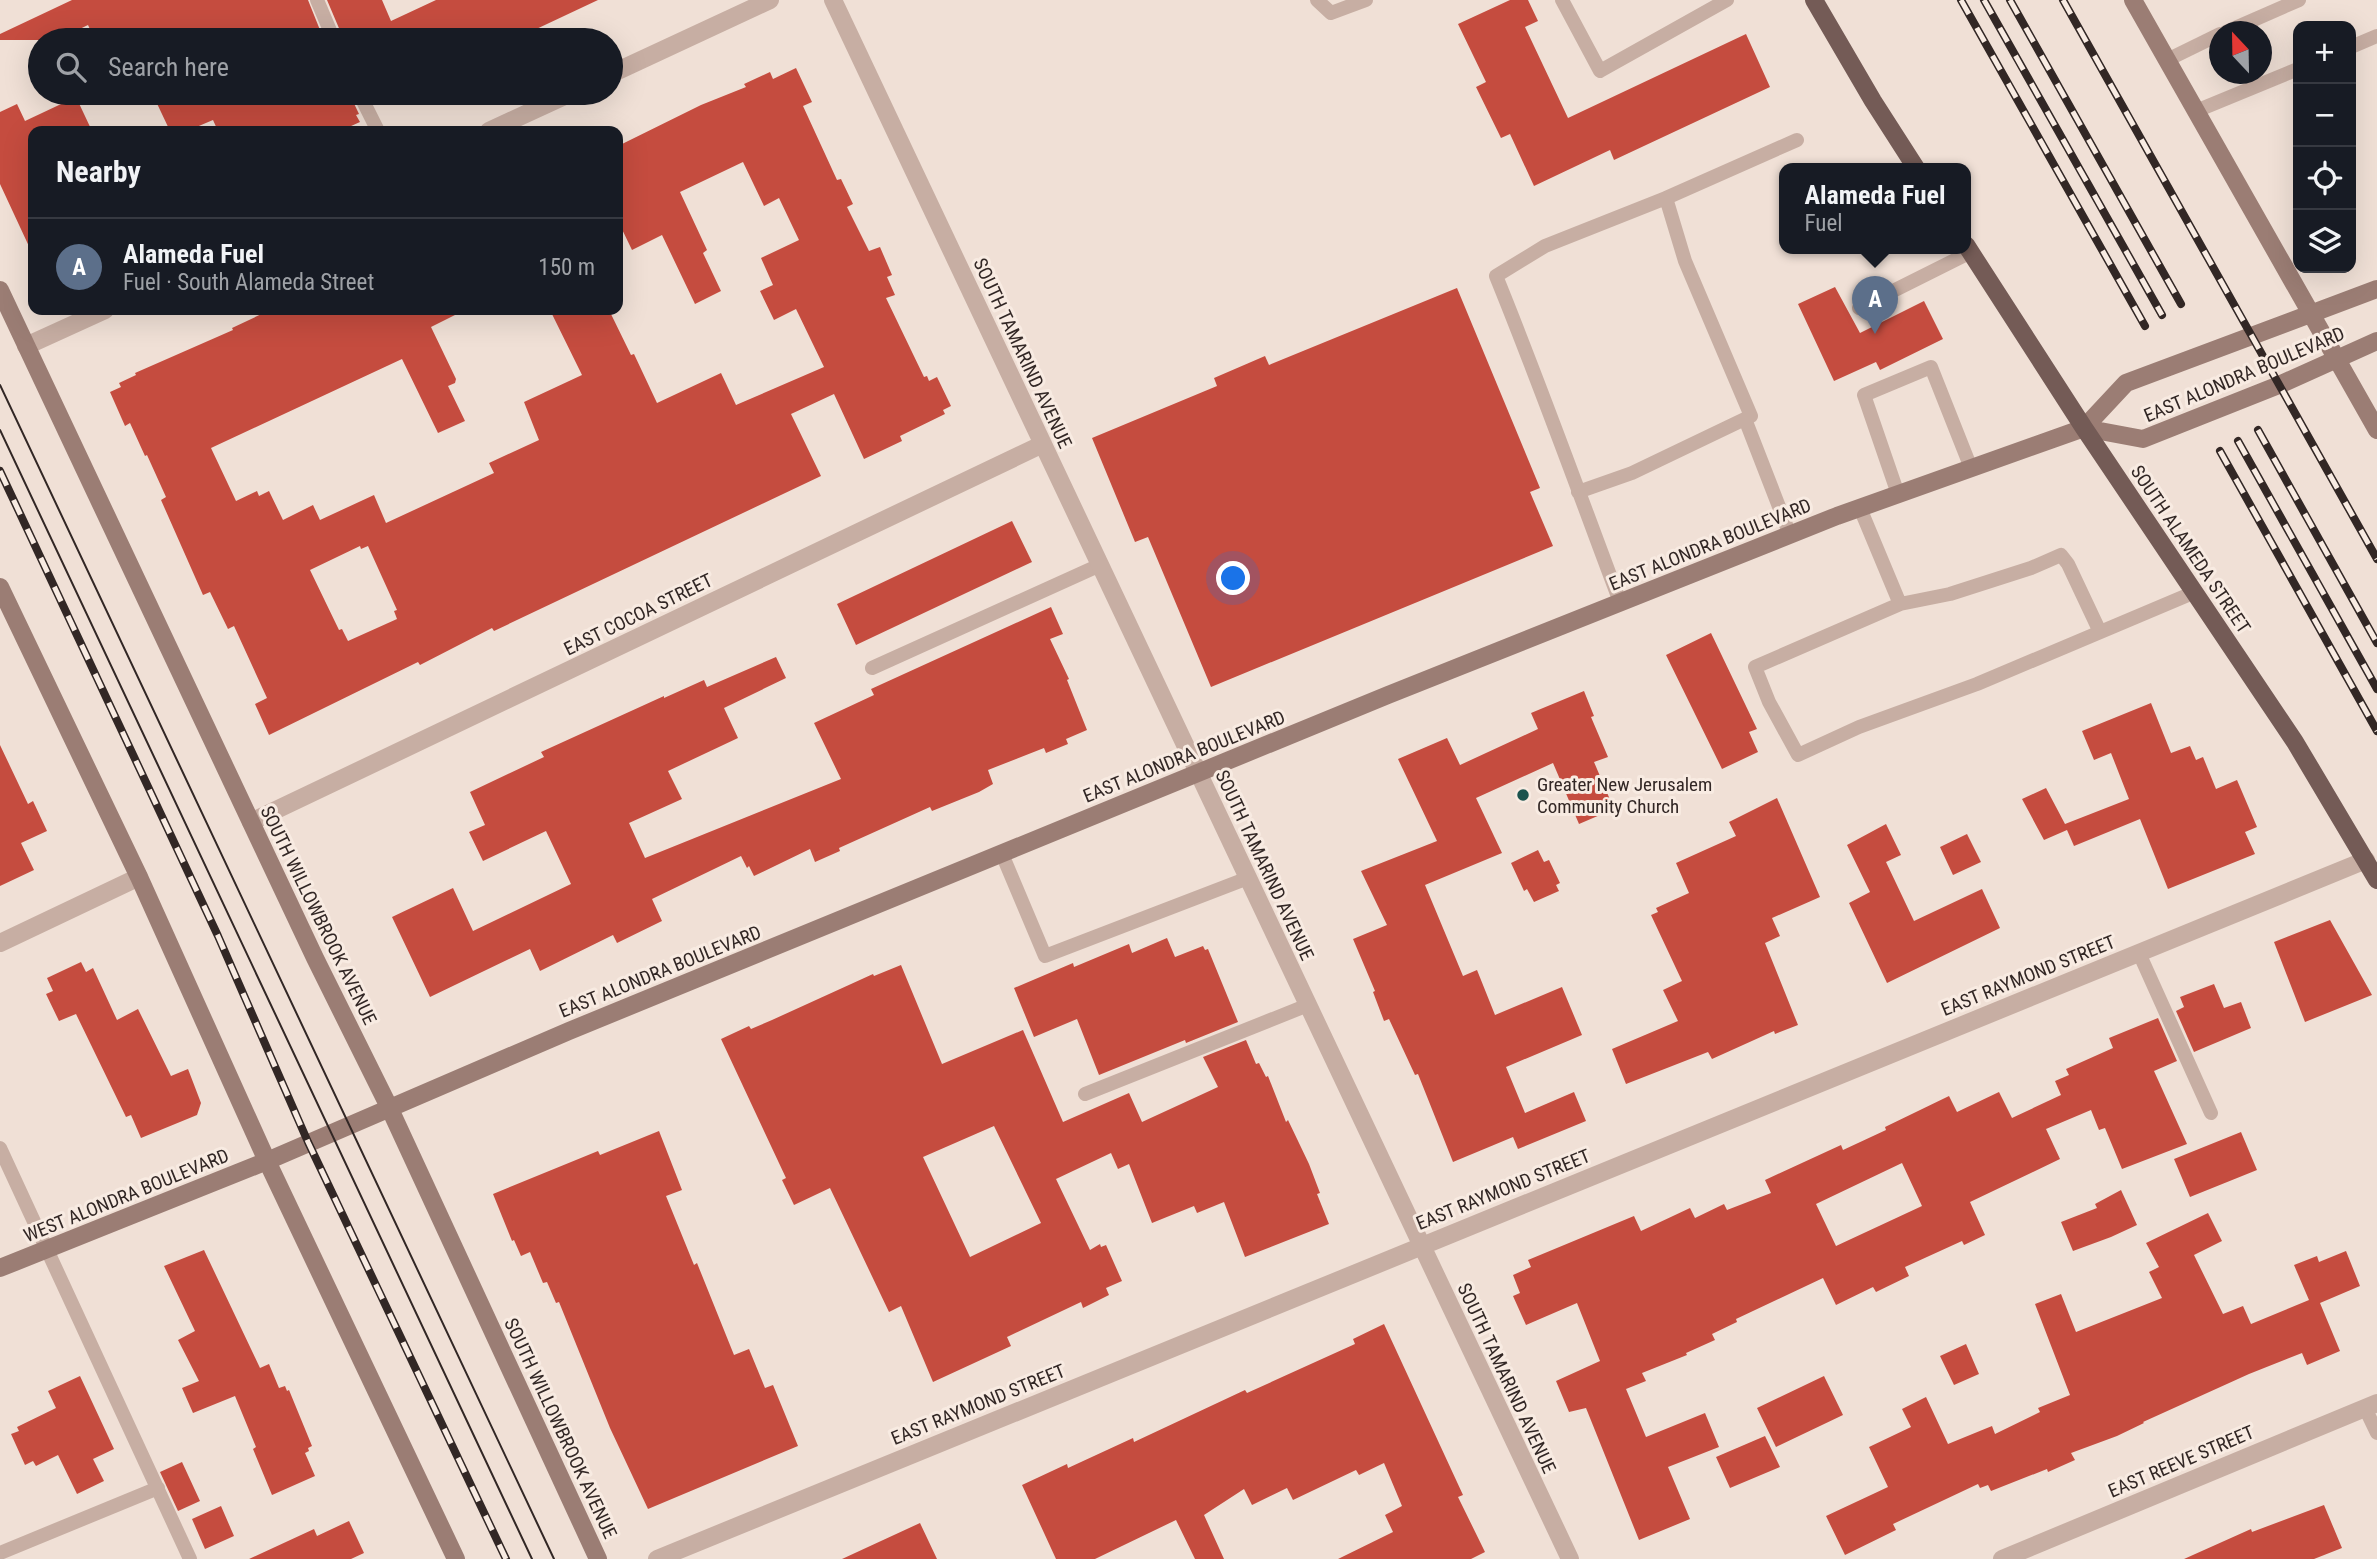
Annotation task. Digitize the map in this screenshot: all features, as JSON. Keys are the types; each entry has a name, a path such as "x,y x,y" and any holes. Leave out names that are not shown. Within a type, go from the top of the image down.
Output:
{"main road":[{"path":"1814,0 1873,102 1913,163"},
{"name":"SOUTH ALAMEDA STREET","path":"1971,253 2084,428 2295,742 2377,880"}],"street":[{"path":"623,68 770,0"},
{"name":"SOUTH TAMARIND AVENUE","path":"833,0 1570,1559"},
{"path":"2133,0 2377,430"},
{"path":"500,126 545,105"},
{"name":"EAST ALONDRA BOULEVARD","path":"307,1142 1198,773 1620,602 1860,508 2084,428 2126,383 2377,289"},
{"name":"SOUTH WILLOWBROOK AVENUE","path":"0,290 314,958 390,1107 598,1559"},
{"path":"26,346 94,315"},
{"name":"EAST ALONDRA BOULEVARD","path":"2084,428 2143,439 2279,385 2377,341"},
{"name":"EAST COCOA STREET","path":"251,822 1043,444"},
{"path":"0,587 139,877 267,1161 456,1559"},
{"name":"EAST RAYMOND STREET","path":"657,1559 2366,860"},
{"path":"0,943 139,877"},
{"name":"WEST ALONDRA BOULEVARD","path":"0,1268 267,1161 307,1142"},
{"name":"EAST REEVE STREET","path":"2002,1559 2371,1405"}],"lane":[{"path":"317,0 329,28"},
{"path":"1317,0 1331,13 1366,0"},
{"path":"1562,0 1600,71 1727,0"},
{"path":"2251,21 2299,0"},
{"path":"2356,45 2377,36"},
{"path":"2167,60 2209,39"},
{"path":"2196,111 2293,71"},
{"path":"365,105 376,126"},
{"path":"1620,602 1496,276 1545,246 1666,198 1797,139"},
{"path":"1578,492 1632,473 1751,416 1685,261 1666,198"},
{"path":"1859,308 1957,254"},
{"path":"1898,494 1864,395 1931,367 1971,468"},
{"path":"1745,419 1790,535"},
{"path":"1860,508 1900,604"},
{"path":"2099,632 2068,564 2061,555 1950,594 1900,604 1755,667 1769,702 1798,755 1859,727 1977,684 2194,592"},
{"path":"872,668 1100,565"},
{"path":"1002,854 1045,956 1248,878"},
{"path":"2139,953 2211,1113"},
{"path":"1085,1094 1308,1005"},
{"path":"0,1149 190,1559"},
{"path":"2371,1405 2377,1433"},
{"path":"0,1553 158,1488"}],"building":[{"path":"72,0 308,0 319,28 89,28 88,25 82,28 28,28 28,40 0,40 0,34"},
{"path":"327,0 382,0 391,21 436,0 598,0 538,28 339,28"},
{"path":"1510,0 1528,0 1538,21 1525,27 1568,118 1746,34 1770,87 1614,160 1610,150 1534,186 1510,134 1501,138 1476,87 1486,82 1458,24"},
{"path":"796,68 812,102 803,106 837,180 841,179 853,204 847,207 869,251 880,247 892,275 887,277 895,295 886,298 924,377 927,376 929,381 937,377 951,406 943,410 945,414 900,436 902,441 864,459 834,394 791,414 821,476 494,631 492,628 420,665 418,662 269,735 255,704 267,698 234,626 228,629 210,592 203,595 161,500 166,497 147,455 145,456 130,423 125,426 110,392 121,387 119,383 136,375 135,373 233,330 232,328 259,315 455,315 431,327 456,379 455,383 448,386 465,421 438,433 402,359 211,448 236,501 257,491 259,496 269,491 283,520 313,505 320,520 374,495 386,523 494,473 489,463 539,440 524,402 582,375 552,315 611,315 631,355 634,354 657,403 721,373 736,405 824,367 796,309 774,320 760,291 773,285 761,258 799,240 779,198 764,206 743,162 680,192 707,250 703,253 721,291 695,304 662,235 632,250 623,231 623,144 701,105 746,87 744,84 770,72 773,79","holes":["360,546 361,549 368,546 397,610 394,611 397,619 348,641 342,629 339,630 310,570"]},
{"path":"17,104 25,121 59,105 80,105 90,126 28,126 28,244 0,184 0,112"},
{"path":"158,105 355,105 360,122 351,126 216,126 213,120 199,126 168,126"},
{"path":"1835,287 1860,333 1924,301 1943,339 1880,370 1876,362 1834,381 1798,304"},
{"path":"1457,288 1540,488 1530,492 1553,546 1211,687 1148,537 1135,542 1092,438 1217,386 1214,378 1265,356 1269,365"},
{"path":"1012,521 1032,562 856,645 837,604"},
{"path":"1051,607 1063,634 1050,639 1069,679 1067,680 1087,730 1066,739 1068,744 1046,753 1044,748 988,770 993,784 979,792 932,811 930,807 839,848 840,851 815,862 810,849 754,876 741,856 652,899 662,921 617,943 613,935 540,971 530,949 430,997 392,917 453,888 473,931 571,884 546,831 483,861 469,832 485,825 470,792 544,757 541,752 664,696 704,680 707,687 776,657 786,678 724,708 738,738 668,771 682,799 629,823 645,858 841,779 814,723 874,695 871,689"},
{"path":"1711,633 1757,729 1749,732 1758,752 1722,769 1666,655"},
{"path":"1584,691 1594,716 1591,717 1608,757 1594,762 1614,809 1579,824 1553,763 1476,798 1502,853 1425,885 1463,976 1477,970 1495,1015 1562,987 1582,1035 1506,1067 1525,1113 1574,1092 1586,1121 1518,1149 1513,1137 1453,1162 1418,1074 1415,1075 1389,1019 1384,1021 1373,992 1375,991 1353,939 1387,925 1361,871 1437,841 1398,759 1447,738 1460,765 1538,729 1531,713"},
{"path":"2151,703 2171,753 2190,746 2196,760 2203,757 2216,789 2237,780 2257,827 2245,832 2255,854 2168,889 2140,819 2074,846 2067,830 2044,840 2022,799 2046,788 2065,824 2129,799 2111,753 2094,760 2082,731"},
{"path":"0,745 28,804 33,801 47,831 21,843 34,870 0,886"},
{"path":"1777,798 1820,897 1772,918 1780,936 1765,943 1798,1025 1775,1034 1774,1031 1712,1059 1708,1052 1626,1084 1612,1049 1678,1021 1663,990 1682,981 1651,915 1658,912 1656,908 1689,893 1676,863 1736,836 1729,822"},
{"path":"1886,824 1901,855 1886,862 1914,921 1982,889 2000,928 1887,983 1849,903 1870,892 1847,845"},
{"path":"1967,834 1981,862 1953,875 1940,847"},
{"path":"1538,850 1544,862 1549,860 1560,883 1556,885 1559,891 1534,902 1527,889 1524,891 1511,863"},
{"path":"2330,920 2372,995 2305,1022 2274,942"},
{"path":"1167,938 1175,957 1203,946 1205,950 1208,949 1238,1022 1099,1075 1077,1019 1034,1037 1014,988 1073,963 1074,967 1129,944 1132,953"},
{"path":"81,962 86,972 93,968 117,1020 138,1009 171,1076 188,1069 201,1103 197,1115 141,1138 131,1115 126,1117 76,1014 59,1021 46,994 53,991 47,978"},
{"path":"901,965 942,1064 1023,1030 1063,1122 1129,1093 1142,1122 1218,1087 1203,1057 1246,1040 1256,1064 1259,1063 1266,1077 1268,1076 1286,1122 1288,1120 1309,1164 1329,1224 1245,1257 1224,1202 1197,1213 1194,1206 1152,1223 1129,1164 1118,1169 1111,1153 1056,1179 1090,1250 1100,1244 1101,1247 1106,1245 1122,1281 1106,1288 1109,1295 1083,1308 1081,1302 1007,1337 1011,1346 933,1382 901,1306 889,1312 830,1188 794,1205 782,1180 786,1178 721,1039 749,1026 751,1029 873,974 874,976","holes":["994,1126 1041,1223 970,1257 923,1157"]},
{"path":"2214,984 2224,1008 2241,1002 2251,1028 2194,1052 2176,1011 2184,1007 2180,997"},
{"path":"2158,1018 2177,1061 2154,1071 2187,1144 2122,1169 2105,1128 2099,1130 2091,1110 2046,1129 2060,1159 1970,1202 1985,1235 1964,1245 1962,1241 1905,1267 1909,1276 1876,1292 1873,1287 1836,1305 1823,1278 1736,1319 1737,1322 1712,1334 1715,1340 1686,1353 1687,1355 1642,1373 1646,1381 1626,1389 1646,1437 1705,1413 1719,1447 1668,1467 1690,1519 1639,1540 1586,1408 1569,1412 1556,1381 1600,1361 1577,1303 1526,1325 1513,1296 1520,1293 1513,1275 1531,1267 1528,1260 1634,1216 1641,1231 1690,1208 1695,1218 1724,1204 1727,1210 1771,1193 1765,1180 1841,1145 1843,1150 1949,1096 1957,1112 1999,1092 2012,1118 2061,1095 2055,1081 2069,1075 2066,1069 2113,1048 2109,1038","holes":["1902,1163 1922,1206 1836,1246 1816,1204"]},
{"path":"659,1131 682,1190 666,1196 694,1265 697,1263 734,1355 749,1349 765,1388 773,1385 798,1446 648,1509 610,1428 559,1302 556,1303 547,1282 543,1283 530,1252 521,1256 493,1194 598,1151 600,1155"},
{"path":"2241,1132 2257,1170 2190,1197 2174,1159"},
{"path":"2121,1190 2137,1225 2073,1251 2061,1222 2097,1208 2095,1204"},
{"path":"2208,1213 2222,1241 2194,1255 2223,1314 2243,1306 2251,1324 2309,1300 2294,1265 2317,1256 2319,1262 2346,1251 2360,1286 2320,1303 2340,1351 2307,1365 2302,1353 2249,1374 2117,1436 2071,1453 2075,1460 2048,1472 2047,1469 1991,1491 1988,1485 1980,1488 1978,1484 1893,1524 1896,1530 1845,1555 1826,1516 1888,1487 1869,1447 1911,1427 1902,1409 1926,1397 1948,1444 1992,1426 1995,1434 2040,1412 2038,1408 2070,1395 2035,1304 2061,1294 2076,1332 2162,1298 2149,1272 2159,1267 2146,1243"},
{"path":"204,1250 260,1368 269,1364 279,1388 285,1386 287,1391 289,1390 312,1446 305,1453 315,1476 272,1495 235,1396 193,1413 182,1388 199,1381 178,1340 195,1331 164,1266"},
{"path":"1384,1324 1463,1495 1458,1497 1485,1552 1471,1559 1338,1559 1393,1532 1385,1515 1402,1506 1384,1463 1359,1475 1356,1470 1293,1500 1287,1488 1252,1505 1244,1489 1204,1515 1224,1559 1195,1559 1176,1520 1095,1559 1056,1559 1022,1485 1067,1464 1068,1468 1133,1438 1134,1442 1245,1390 1247,1393 1355,1344 1353,1339"},
{"path":"1966,1344 1979,1374 1954,1385 1940,1356"},
{"path":"80,1376 114,1449 93,1459 104,1481 77,1494 58,1455 36,1466 33,1461 25,1465 11,1434 19,1431 17,1427 56,1408 48,1391"},
{"path":"1824,1376 1843,1415 1776,1447 1757,1408"},
{"path":"1765,1436 1780,1467 1730,1488 1716,1457"},
{"path":"182,1462 200,1501 178,1511 160,1472"},
{"path":"2324,1505 2342,1548 2314,1559 2184,1559 2251,1529 2252,1532"},
{"path":"221,1506 234,1536 205,1549 192,1519"},
{"path":"349,1521 364,1553 351,1559 249,1559 314,1529 317,1536"},
{"path":"920,1523 937,1559 842,1559"}],"tram line":[{"path":"0,385 554,1559"},
{"path":"0,430 532,1559"}],"railway":[{"path":"1961,0 2145,326"},
{"path":"1984,0 2162,315"},
{"path":"2010,0 2181,304"},
{"path":"2063,0 2377,559"},
{"path":"2258,430 2377,643"},
{"path":"2238,441 2377,689"},
{"path":"2220,451 2377,731"},
{"path":"0,471 218,936 308,1142 506,1559"}],"place":[{"name":"Alameda Fuel","path":"1875,334"},
{"name":"Greater New Jerusalem Community Church","path":"1523,795"}]}
